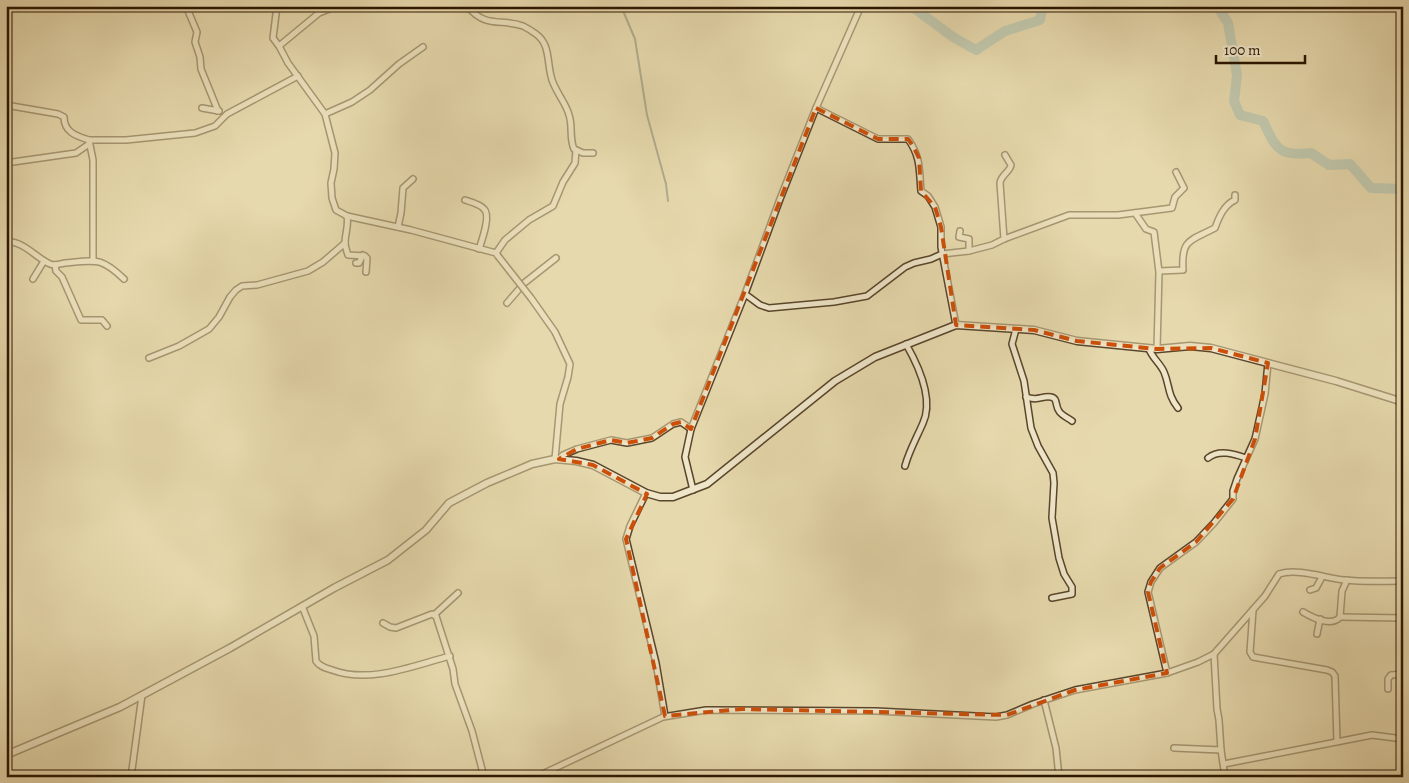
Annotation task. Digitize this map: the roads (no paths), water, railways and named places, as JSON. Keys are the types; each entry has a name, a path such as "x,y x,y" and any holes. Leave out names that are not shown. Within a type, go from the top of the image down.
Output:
{"street":[{"path":"186,6 197,32 195,42 200,57 201,69 218,111 224,117"},
{"path":"277,6 273,38 280,46 288,64 325,114 335,153 331,183 332,198 336,210 346,216 398,227 497,255 555,332 570,364 560,404 557,459"},
{"path":"280,46 320,12 337,6"},
{"path":"466,6 474,14 497,24 506,23 524,26 538,36 545,44 550,59 551,78 569,114 571,142 574,149 583,153 593,153"},
{"path":"693,490 685,457 691,429 746,294 780,199 816,108 861,6"},
{"path":"325,114 352,102 370,90 399,64 422,48"},
{"path":"6,105 58,114 64,117 67,130 89,140 126,140 186,134 215,126 224,117 298,76"},
{"path":"202,108 218,111"},
{"path":"816,108 878,139 908,139 918,158 921,191 928,196 935,207 941,227 942,254 956,325"},
{"path":"6,163 76,153 89,144 89,140"},
{"path":"89,140 93,160 93,260"},
{"path":"497,255 505,240 529,220 553,206 563,182 575,163 576,150"},
{"path":"1004,239 1000,183 1012,165 1005,155"},
{"path":"746,294 760,305 769,308 834,302 867,296 905,267 942,254 969,251 992,245 1069,215 1118,215 1172,208 1175,197 1184,188 1176,172"},
{"path":"398,227 403,188 413,179"},
{"path":"1159,270 1183,270 1182,252 1187,243 1215,228 1218,218 1225,208 1235,200 1235,195"},
{"path":"465,200 483,207 487,212 479,249"},
{"path":"1135,213 1146,229 1154,232 1159,270 1157,349"},
{"path":"346,216 348,221 345,243 348,255 363,255 367,258 366,272"},
{"path":"960,232 959,237 969,239 969,251"},
{"path":"6,242 11,241 23,245 44,261 56,265 93,260 104,262 124,279"},
{"path":"149,358 180,346 209,328 219,317 230,297 242,286 257,285 308,270 323,262 345,243"},
{"path":"356,263 359,263 363,255"},
{"path":"507,303 521,286 556,258"},
{"path":"33,279 44,261"},
{"path":"56,265 56,271 62,277 81,320 102,320 107,326"},
{"path":"6,755 120,707 388,560 426,530 449,504 487,483 532,464 557,459 593,465 646,493 660,497 674,497 707,484 717,477 835,381 875,357 956,325 1034,330 1077,341 1157,349 1190,346 1211,348 1336,381 1403,402"},
{"path":"1016,329 1012,344 1024,381 1030,428 1053,473 1052,518 1064,574 1072,587 1072,594 1052,598"},
{"path":"905,466 926,416 925,384 916,361 906,344"},
{"path":"1149,348 1153,358 1163,370 1170,396 1178,408"},
{"path":"1167,673 1148,592 1151,582 1160,568 1196,542 1233,500 1233,491 1255,439 1266,394 1268,364"},
{"path":"1026,397 1034,400 1053,398 1056,400 1059,412 1072,421"},
{"path":"557,459 577,449 611,440 627,443 652,438 673,424 681,422 691,429"},
{"path":"1208,458 1212,454 1224,453 1246,458"},
{"path":"646,493 630,526 626,539 656,663 665,716"},
{"path":"536,777 665,716 706,710 876,712 996,717 1007,715 1076,690 1167,673 1214,654 1265,596 1279,574 1303,572 1322,577 1347,580 1403,581"},
{"path":"1310,590 1316,588 1322,577"},
{"path":"1303,612 1320,619 1335,622 1340,617 1342,591 1347,580"},
{"path":"382,623 396,628 434,615 458,593"},
{"path":"302,606 314,636 316,661 320,666 342,673 357,675 384,673 450,656"},
{"path":"1253,610 1250,652 1253,657 1326,670 1332,672 1335,676 1337,742"},
{"path":"434,615 450,656 455,684 472,731 484,777"},
{"path":"1340,617 1403,618"},
{"path":"1317,634 1320,619"},
{"path":"1214,654 1216,708 1225,777"},
{"path":"1388,689 1390,674 1403,674"},
{"path":"131,777 142,695"},
{"path":"1044,700 1056,748 1059,777"},
{"path":"1224,764 1372,736 1403,739"},
{"path":"1174,748 1221,750"}],"waterway":[{"path":"621,6 635,39 647,115 666,184 668,201"},
{"path":"911,6 953,37 976,50 1005,31 1040,20 1043,6"},
{"path":"1217,6 1228,23 1237,75 1234,101 1240,115 1263,121 1275,144 1285,152 1311,153 1329,165 1350,164 1371,188 1403,189"}]}
